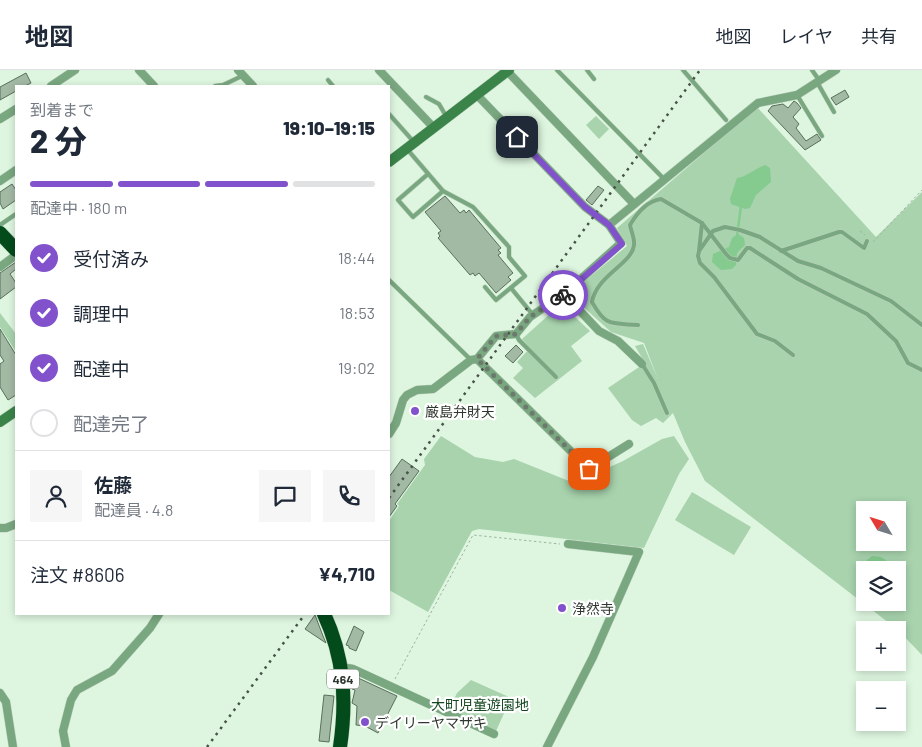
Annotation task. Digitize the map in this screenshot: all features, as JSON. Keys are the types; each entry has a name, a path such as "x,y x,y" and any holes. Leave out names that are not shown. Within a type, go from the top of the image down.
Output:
{"highway":[{"name":"464","path":"324,615 333,635 342,667 344,714 340,747"}],"street":[{"path":"53,85 75,70"},
{"path":"139,70 153,85"},
{"path":"379,70 434,128"},
{"path":"390,161 508,70 634,204"},
{"path":"609,225 758,103 797,95 836,70"},
{"path":"240,73 252,85"},
{"path":"62,79 66,85"},
{"path":"390,432 396,423 407,395 417,390 433,389 474,360 496,336 516,334 533,315 564,294 622,244 609,225 585,207 476,94"},
{"path":"0,119 15,110"},
{"path":"0,181 15,171"},
{"path":"0,267 15,256"},
{"path":"564,294 599,331 618,341 642,364"},
{"path":"474,360 589,469 629,444"},
{"path":"0,422 15,413"},
{"path":"0,528 15,524"},
{"path":"547,747 592,657 639,552 568,544"},
{"path":"66,747 63,731 71,700 77,690 112,671 159,615"},
{"path":"342,667 353,669 494,734"},
{"path":"0,693 6,702 13,747"}],"lane":[{"path":"557,70 664,179"},
{"path":"586,70 594,79"},
{"path":"683,70 726,120"},
{"path":"812,70 834,112"},
{"path":"222,85 240,73"},
{"path":"328,80 331,85"},
{"path":"797,95 822,136"},
{"path":"426,97 439,104 447,118"},
{"path":"390,115 428,174 443,191 473,206 509,247 509,256 525,276 496,300 485,287"},
{"path":"428,174 398,200 413,218 443,191"},
{"path":"638,325 611,324 604,320 592,302 594,292 602,280 616,269 632,251 634,246 630,226 632,222 650,202 661,200 702,223 730,258 738,260 747,248 750,248 798,279 867,314 896,341 908,363 922,370"},
{"path":"0,224 15,215"},
{"path":"702,223 698,256 700,263 714,277 752,329 761,337 776,341 793,354"},
{"path":"699,251 710,234 718,229 738,230 760,237 798,261 821,268 891,301 922,325"},
{"path":"781,251 839,232 864,248 867,239"},
{"path":"390,281 474,360"},
{"path":"511,288 533,315"},
{"path":"516,334 519,340 556,377"},
{"path":"642,364 654,384 667,413"}],"path":[{"path":"874,242 922,190"},
{"path":"860,231 867,239"},
{"path":"391,686 473,535 568,544"}],"green space":[{"path":"757,107 876,237 922,192 922,655 906,638 906,621 886,621 873,611 906,611 906,561 856,561 856,598 705,481 673,413 663,423 656,418 641,426 632,420 608,388 645,363 635,346 643,344 658,379 644,343 611,332 569,294 627,246 617,228"},
{"path":"596,116 609,129 599,139 586,125"},
{"path":"561,304 590,331 571,346 582,361 535,398 513,378 523,368 517,362 530,348 522,339"},
{"path":"0,313 15,333 15,350 0,327"},
{"path":"441,436 475,457 503,462 514,459 569,481 581,480 623,461 662,439 674,436 689,459 679,474 644,548 479,529 472,531 428,612 390,591 390,520 399,506 397,504 425,465 424,459"},
{"path":"692,492 751,527 734,555 675,520"},
{"name":"大町児童遊園地","path":"471,680 511,698 496,731 449,710 457,693"}],"shaded area":[{"path":"765,165 770,168 771,182 756,195 750,208 745,209 731,204 730,199 737,178"},
{"path":"738,234 744,238 745,245 737,253 736,265 732,269 721,270 712,262 713,254 729,247 732,238"},
{"path":"872,556 887,561 867,561"}],"building":[{"path":"26,73 31,83 15,85 15,92 0,100 0,87"},
{"path":"845,90 849,97 836,105 831,98"},
{"path":"794,101 801,108 793,117 799,124 796,128 806,141 817,134 821,140 805,150 768,111 772,106 783,104 788,108"},
{"path":"12,184 15,188 15,201 3,209 0,203 0,192"},
{"path":"598,186 604,190 592,205 586,200"},
{"path":"445,196 460,213 464,210 466,213 469,210 501,248 498,250 501,253 498,255 513,273 508,277 511,280 496,293 479,273 475,276 473,273 470,275 438,238 440,236 438,233 441,231 425,212"},
{"path":"15,263 15,270 10,274 15,282 15,288 0,299 0,273"},
{"path":"0,329 15,353 15,396 8,400 0,387 0,364 4,361 0,355"},
{"path":"516,345 523,352 513,363 505,356"},
{"path":"402,459 419,471 395,504 397,506 390,516 390,476"},
{"path":"315,615 323,636 326,643 305,629"},
{"path":"354,626 364,632 356,651 346,645"},
{"path":"356,677 397,696 378,733 365,726 356,725 357,706 352,703 355,690 352,689 352,685"},
{"path":"324,695 334,696 329,742 319,741"}],"waterway":[{"path":"737,236 741,206"}],"railway":[{"path":"390,497 700,70"},
{"path":"207,747 304,615"}],"way so far":[{"path":"563,295 530,317 516,334 496,336 477,359 589,469"}],"place":[{"name":"厳島弁財天","path":"415,411"},
{"name":"浄然寺","path":"562,608"},
{"name":"デイリーヤマザキ","path":"365,722"}],"route":[{"path":"517,137 585,207 609,225 622,244 563,295"}]}
